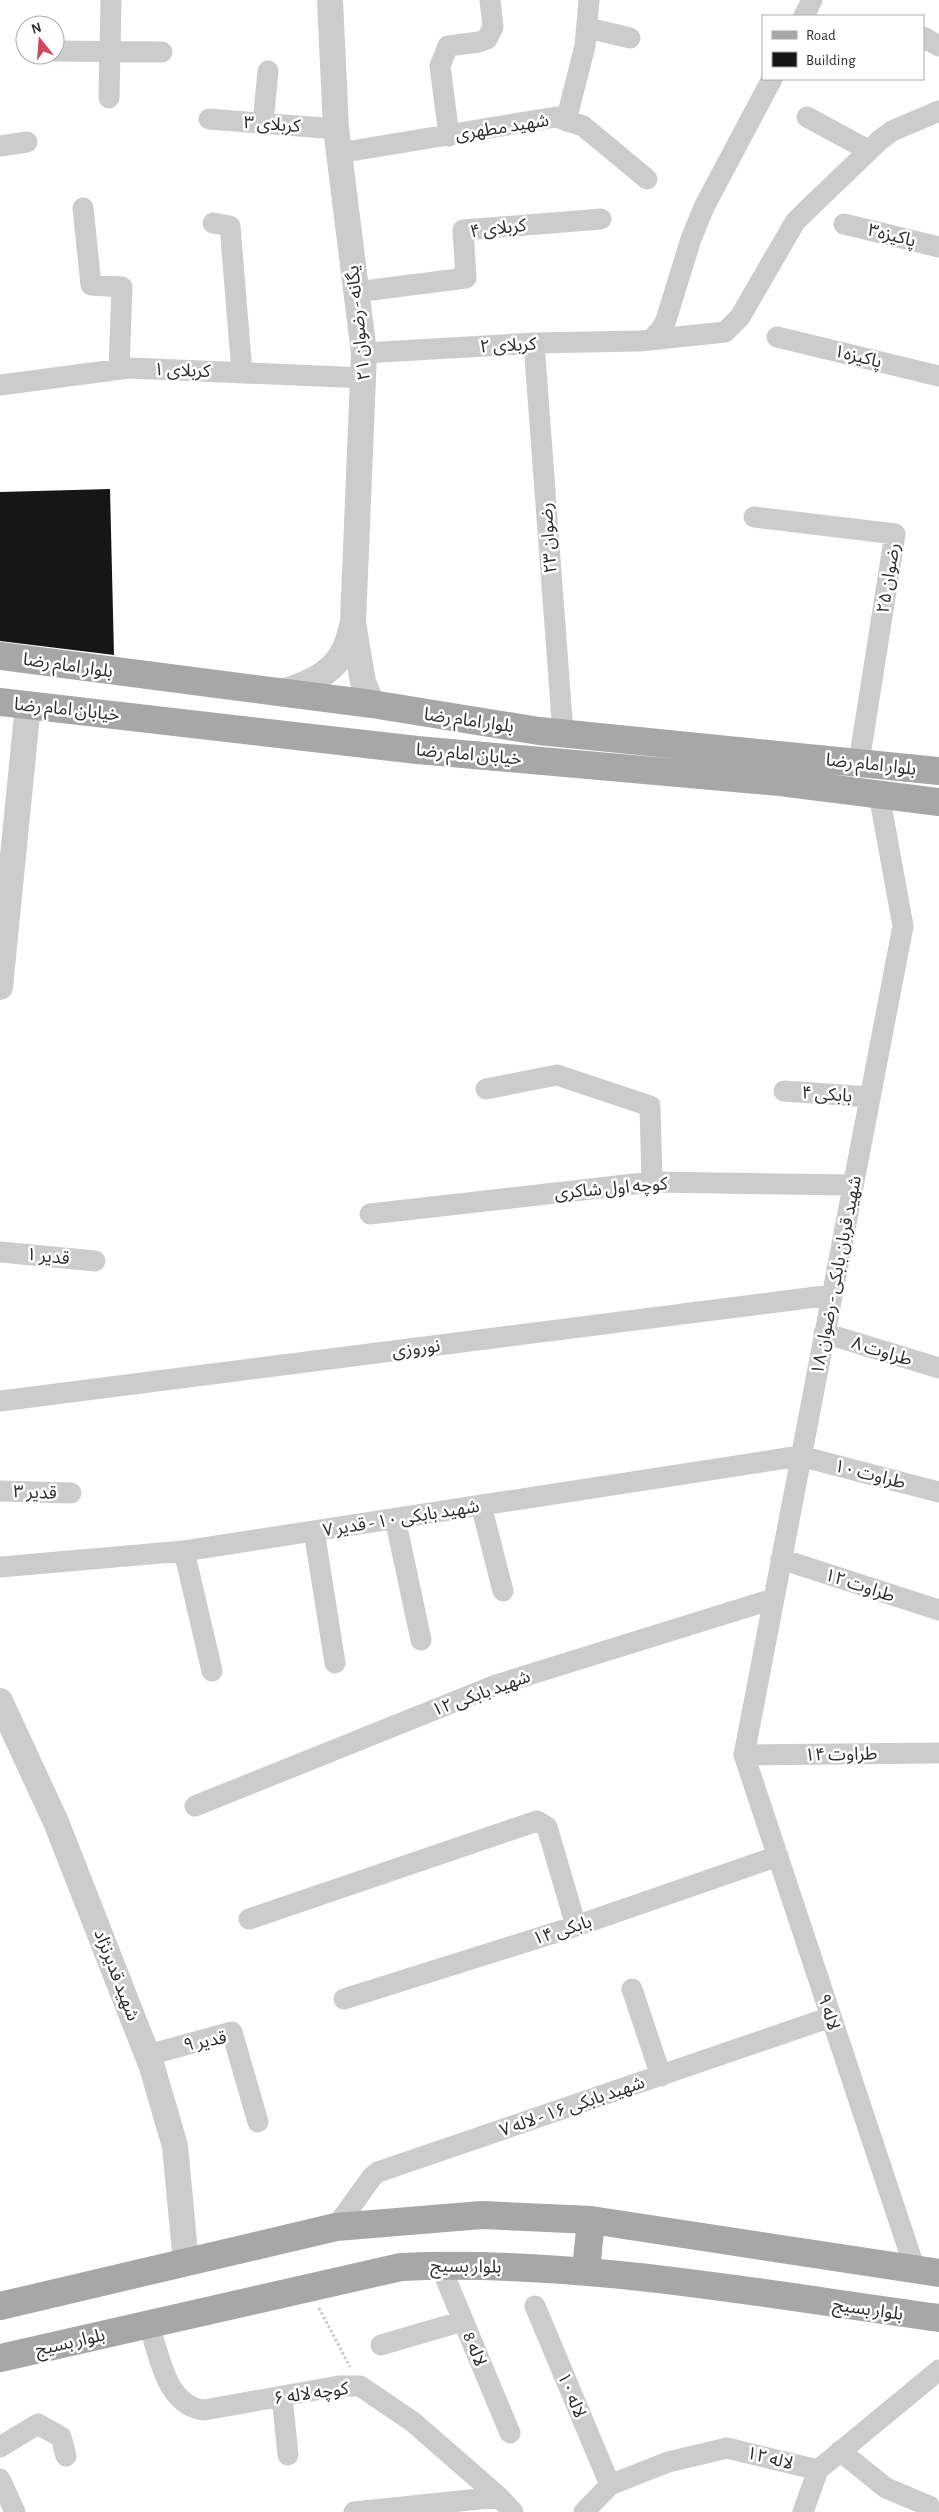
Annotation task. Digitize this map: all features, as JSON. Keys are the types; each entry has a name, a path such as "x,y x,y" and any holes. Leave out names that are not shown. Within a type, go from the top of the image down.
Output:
{"main road":[{"name":"بلوار امام رضا","path":"0,656 384,707 563,733 939,771"},
{"path":"192,723 198,682"},
{"name":"خیابان امام رضا","path":"0,702 393,747 780,782 939,802"},
{"path":"384,707 393,747"},
{"path":"0,2306 336,2228 482,2215 591,2220 927,2271"},
{"path":"586,2270 591,2220"},
{"name":"بلوار بسیج","path":"0,2358 401,2267 440,2265 586,2270 939,2318"}],"street":[{"path":"108,98 111,0"},
{"name":"یگانه - رضوان ۲۱","path":"330,0 337,141 365,365 353,623 363,682 384,707"},
{"path":"449,136 440,66 442,57 448,46 487,39 493,27 490,0"},
{"path":"566,121 588,28 589,0"},
{"path":"804,15 812,0"},
{"path":"588,28 630,38"},
{"path":"924,38 939,46"},
{"path":"65,52 162,52"},
{"path":"263,124 268,71"},
{"path":"652,339 662,328 666,320 691,239 704,207 771,80"},
{"name":"کربلای ۲","path":"365,365 534,343 652,339 725,332 740,317 795,222 868,150 892,131 939,111"},
{"name":"شهید مطهری","path":"337,141 449,136 556,117 583,126 647,179"},
{"path":"807,117 868,150"},
{"name":"کربلای ۳","path":"209,120 263,124 337,141"},
{"path":"0,146 26,142"},
{"path":"83,208 91,286 122,287 119,369"},
{"name":"کربلای ۴","path":"356,292 466,278 462,230 601,219"},
{"path":"214,223 230,226 242,372"},
{"name":"پاکیزه۳","path":"844,224 939,247"},
{"name":"پاکیزه۱","path":"776,337 939,376"},
{"name":"رضوان ۲۳","path":"534,343 563,733"},
{"name":"کربلای ۱","path":"0,385 119,369 242,372 365,365"},
{"name":"رضوان ۲۵","path":"754,517 895,534 859,762"},
{"path":"279,693 303,686 333,665 343,653 353,623"},
{"path":"0,988 28,705"},
{"name":"شهید قربان بابکی - رضوان ۱۸","path":"744,1755 903,926 879,794"},
{"path":"486,1089 557,1075 650,1106 652,1182"},
{"name":"بابکی ۴","path":"784,1091 870,1097"},
{"name":"کوچه اول شاکری","path":"370,1214 652,1182 853,1185"},
{"name":"قدیر ۱","path":"0,1252 95,1261"},
{"name":"نوروزی","path":"0,1401 832,1295"},
{"name":"طراوت ۸","path":"824,1333 939,1368"},
{"name":"طراوت ۱۰","path":"800,1456 939,1492"},
{"name":"شهید بابکی ۱۰ - قدیر ۷","path":"0,1566 184,1551 800,1456"},
{"name":"قدیر ۳","path":"0,1490 70,1493"},
{"path":"481,1505 503,1591"},
{"path":"395,1518 420,1640"},
{"path":"314,1531 335,1663"},
{"path":"184,1551 212,1671"},
{"name":"طراوت ۱۲","path":"781,1559 939,1610"},
{"name":"شهید بابکی ۱۲","path":"195,1806 496,1685 774,1599"},
{"name":"شهید قدیرنژاد","path":"0,1701 56,1822 148,2055 175,2146 186,2263"},
{"name":"طراوت ۱۴","path":"744,1755 939,1753"},
{"name":"لاله ۹","path":"744,1755 831,2018 927,2271"},
{"path":"249,1919 537,1821 547,1827 576,1926"},
{"name":"بابکی ۱۴","path":"344,1998 576,1926 778,1856"},
{"path":"632,1989 661,2076"},
{"name":"شهید بابکی ۱۶ - لاله ۷","path":"336,2228 372,2176 378,2172 831,2018"},
{"name":"قدیر ۹","path":"148,2055 232,2032 258,2122"},
{"name":"لاله 8","path":"440,2265 510,2433"},
{"name":"لاله ۱۰","path":"534,2306 610,2484"},
{"path":"381,2345 463,2321"},
{"name":"کوچه لاله ۶","path":"149,2324 163,2370 178,2398 191,2409 204,2410 339,2386 360,2386 413,2422 506,2504"},
{"name":"لاله ۱۲","path":"584,2512 610,2484 668,2462 727,2448 818,2470 939,2370"},
{"path":"282,2397 288,2455"},
{"path":"0,2447 38,2424 61,2437 66,2456"},
{"path":"840,2451 886,2488 929,2506 929,2512"},
{"path":"803,2512 818,2470"},
{"path":"0,2478 15,2512"},
{"path":"354,2512 506,2504"}],"path":[{"path":"309,2288 360,2386"}],"building":[{"path":"110,489 114,655 0,641 0,492"}]}
